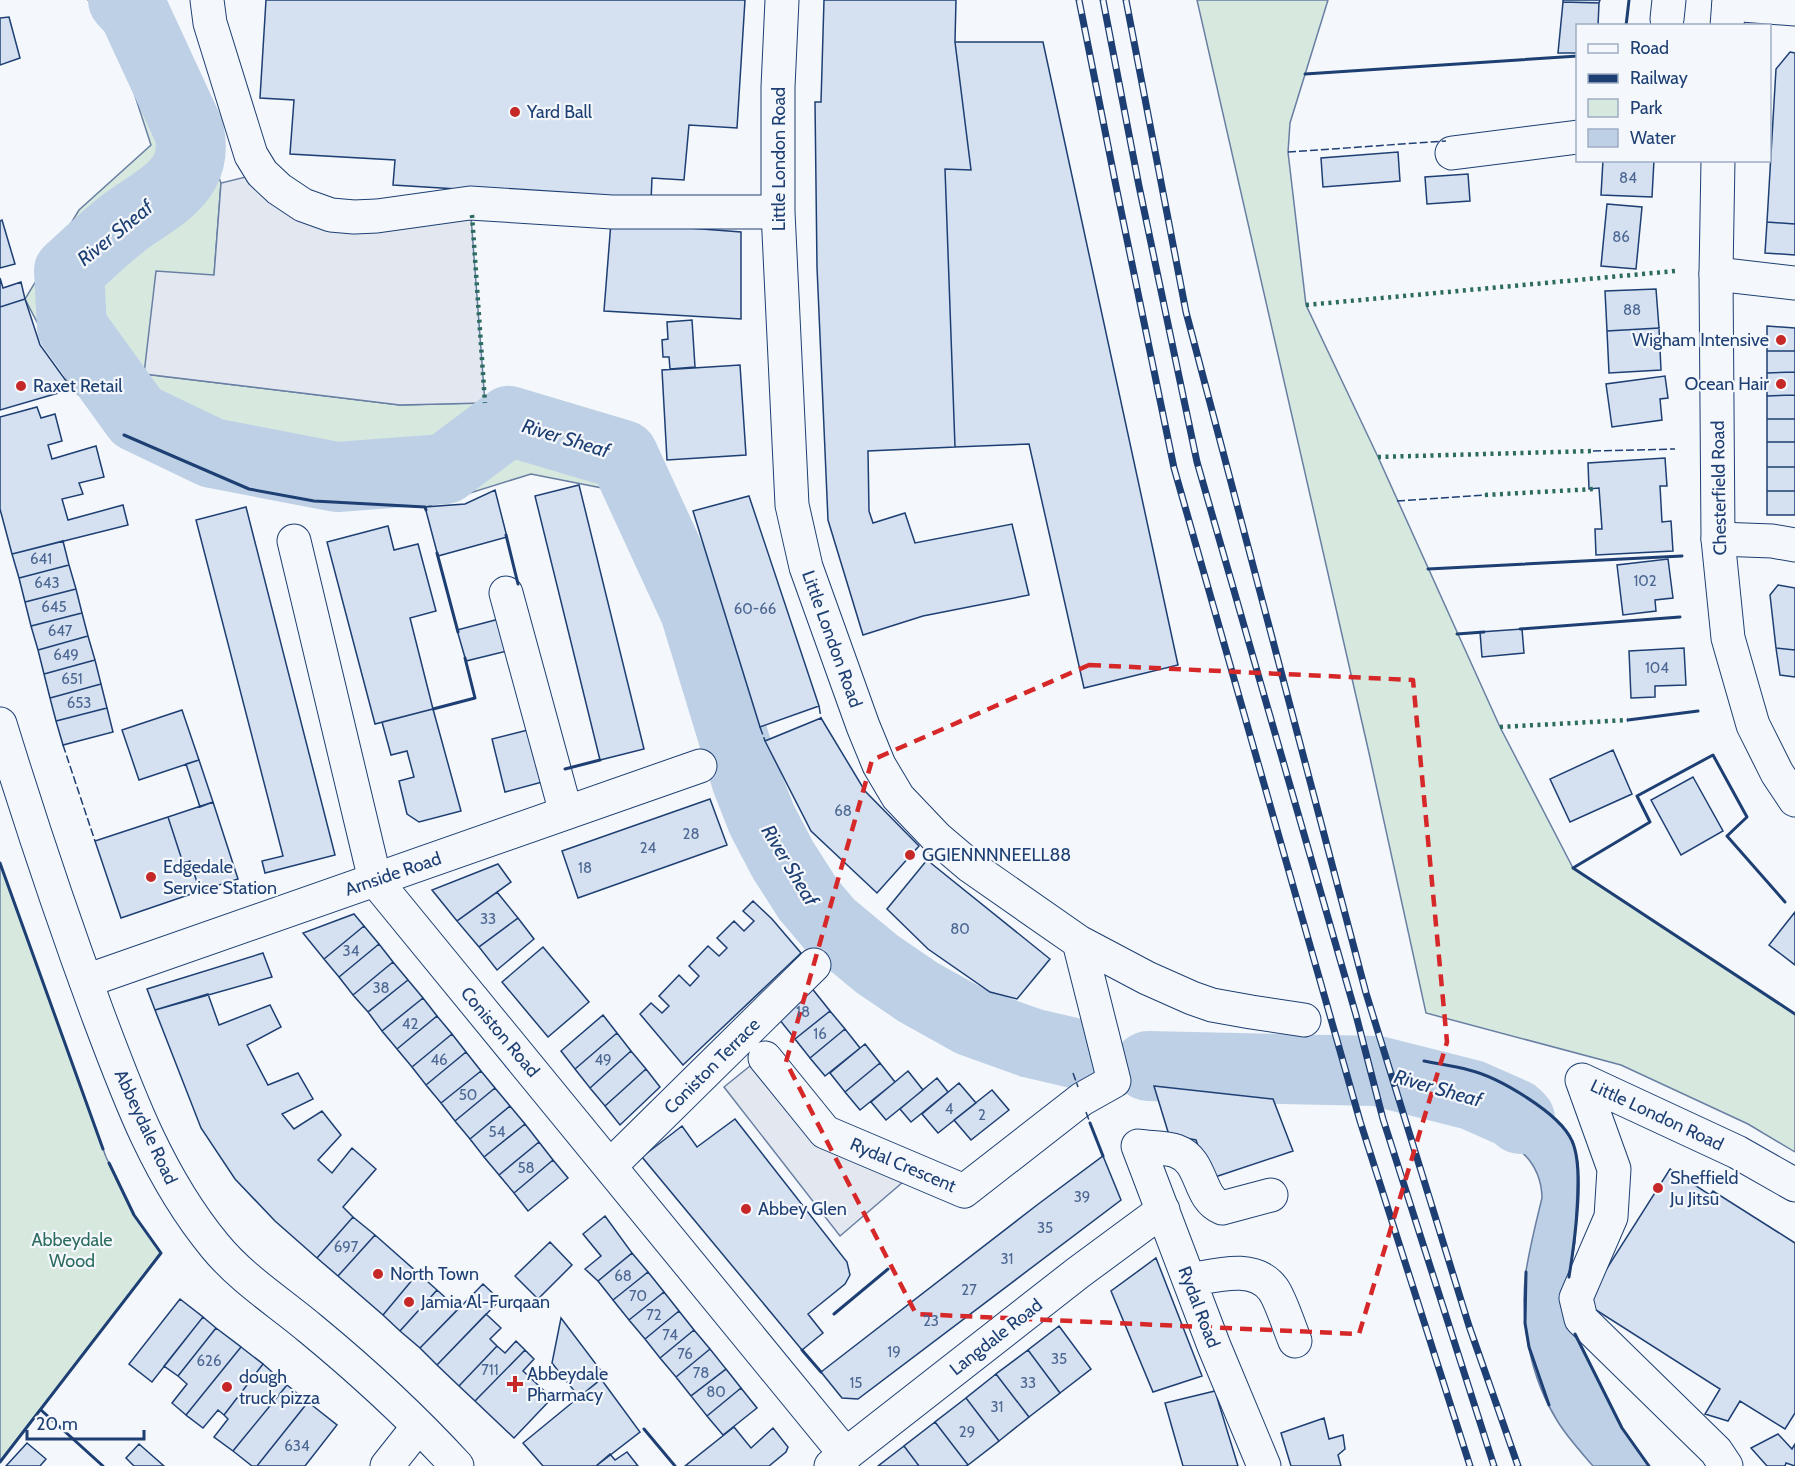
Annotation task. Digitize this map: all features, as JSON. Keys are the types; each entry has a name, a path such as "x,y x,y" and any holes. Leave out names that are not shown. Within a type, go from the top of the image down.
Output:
{"main road":[{"path":"207,0 210,22 251,155 262,173 279,189 303,205 331,215 354,217 470,203 612,212 778,212"},
{"name":"Little London Road","path":"782,0 778,87 778,212 792,505 806,567 875,755 898,796 937,838 970,866 1079,942 1147,978 1212,1005 1304,1020"},
{"path":"1728,10 1795,9"},
{"path":"1452,153 1576,137"},
{"name":"Chesterfield Road","path":"1718,162 1716,274 1718,539 1728,638 1753,725 1777,773 1795,800"},
{"path":"1716,274 1795,283"},
{"path":"1718,539 1795,544"},
{"name":"Coniston Road","path":"294,541 375,880 610,1166 839,1461"},
{"path":"506,593 566,813"},
{"name":"Abbeydale Road","path":"0,724 34,833 129,1098 154,1154 175,1191 204,1233 230,1262 312,1330 457,1466"},
{"name":"Arnside Road","path":"86,981 700,766"},
{"name":"Rydal Crescent","path":"765,1058 825,1132 964,1191 1082,1099 1114,1081 1079,942"},
{"name":"Coniston Terrace","path":"610,1166 814,965"},
{"name":"Little London Road","path":"1726,1466 1716,1451 1581,1319 1576,1298 1611,1217 1614,1169 1582,1080 1737,1152 1795,1185"},
{"name":"Rydal Road","path":"1264,1466 1138,1146 1175,1151 1187,1156 1198,1170 1209,1199 1222,1208 1270,1195"},
{"name":"Langdale Road","path":"839,1461 1079,1272 1163,1210"},
{"path":"1189,1280 1244,1272 1261,1278 1273,1289 1295,1341"},
{"path":"387,1466 418,1427"}],"highlighted area":[{"path":"1089,665 1413,680 1447,1042 1359,1334 916,1314 786,1062 872,760"}],"green space":[{"path":"88,0 151,0 221,183 214,276 144,374 400,405 510,402 637,440 654,472 671,516 638,541 602,488 531,474 425,507 269,492 124,435 72,389 25,299 79,210 151,145 115,34"},
{"path":"1197,0 1328,0 1290,123 1288,152 1306,305 1378,457 1500,727 1573,868 1795,1014 1795,1152 1748,1124 1621,1065 1426,1013"},
{"name":"Abbeydale Wood","path":"0,863 106,1157 134,1215 161,1253 0,1462"}],"shaded area":[{"path":"262,173 303,205 470,203 485,403 400,405 144,374 156,271 214,275 221,183"},
{"path":"750,1066 815,1145 903,1182 840,1236 724,1087"}],"water":[{"path":"1424,1061 1470,1070 1490,1077 1538,1105 1562,1125 1573,1141 1578,1163 1575,1242 1563,1309 1622,1428 1649,1466 1593,1466 1558,1422 1534,1369 1524,1310 1526,1271 1542,1198 1539,1179 1532,1164 1521,1151 1508,1142 1475,1128 1441,1119"}],"building":[{"name":"Yard Ball","path":"266,0 745,0 737,128 689,125 684,180 652,178 651,201 393,185 395,160 290,154 294,100 260,98"},
{"path":"824,0 956,0 955,42 971,170 945,169 955,447 868,451 869,511 873,523 905,513 915,543 1012,524 1029,595 923,616 863,635 828,520 817,267 815,102 821,102"},
{"path":"1563,0 1600,0 1599,3 1563,2"},
{"path":"1563,2 1599,3 1598,24 1576,24 1576,53 1558,53"},
{"path":"9,17 20,58 0,65 0,18"},
{"path":"955,42 1043,42 1178,665 1084,688 1029,444 955,447 945,169 971,170"},
{"path":"1790,52 1795,53 1795,224 1767,222 1776,69"},
{"path":"1398,152 1400,181 1323,187 1321,158"},
{"path":"1603,162 1654,162 1652,197 1601,195"},
{"path":"1468,174 1470,201 1427,204 1425,177"},
{"path":"1607,204 1642,207 1636,269 1601,266"},
{"path":"2,220 15,264 0,268 0,221"},
{"path":"611,222 741,232 741,319 604,311"},
{"path":"1767,222 1795,224 1795,255 1765,253"},
{"path":"0,278 3,288 21,282 25,299 0,307"},
{"path":"1656,289 1659,328 1607,331 1605,291"},
{"path":"25,299 40,345 72,389 0,410 0,307"},
{"path":"692,320 695,367 670,369 669,357 663,357 662,340 668,339 667,322"},
{"name":"Wigham Intensive","path":"1767,326 1795,328 1795,351 1767,351"},
{"path":"1659,328 1661,370 1609,373 1607,331"},
{"path":"1767,351 1795,351 1795,372 1767,373"},
{"path":"740,365 746,455 667,460 662,370"},
{"name":"Ocean Hair","path":"1795,372 1795,395 1767,396 1767,373"},
{"path":"1665,376 1668,398 1660,399 1662,420 1612,427 1606,384"},
{"path":"1795,395 1795,419 1767,419 1767,396"},
{"path":"37,407 41,418 55,414 62,441 48,445 52,459 96,446 104,477 79,483 83,494 62,499 68,520 123,505 128,525 12,554 0,509 0,417"},
{"path":"1767,419 1795,419 1795,442 1767,442"},
{"path":"1767,442 1795,442 1795,467 1767,467"},
{"path":"1665,458 1667,486 1660,486 1662,522 1671,521 1673,551 1596,555 1595,529 1602,529 1599,488 1589,489 1588,463"},
{"path":"1767,467 1795,467 1795,491 1767,491"},
{"path":"579,485 644,749 600,760 535,496"},
{"path":"495,490 507,537 438,556 425,507 465,504"},
{"path":"1767,491 1795,491 1795,515 1767,515"},
{"path":"749,496 819,706 760,727 693,511"},
{"path":"246,507 335,855 265,873 262,861 283,856 196,520"},
{"path":"388,526 394,550 418,544 436,611 410,618 433,709 375,724 327,542"},
{"path":"63,541 69,565 19,578 12,554"},
{"path":"1668,559 1673,598 1655,600 1656,611 1623,615 1617,565"},
{"path":"69,565 76,589 25,602 19,578"},
{"path":"1778,585 1795,588 1795,650 1776,648 1770,595"},
{"path":"76,589 82,613 31,626 25,602"},
{"path":"82,613 88,636 38,650 31,626"},
{"path":"503,618 511,650 466,661 457,630"},
{"path":"1522,629 1524,653 1482,657 1480,632"},
{"path":"88,636 95,660 44,674 38,650"},
{"path":"1684,648 1686,685 1655,686 1655,697 1631,698 1629,651"},
{"path":"1776,648 1795,650 1795,677 1780,675"},
{"path":"95,660 101,684 50,698 44,674"},
{"path":"101,684 107,708 56,721 50,698"},
{"path":"107,708 113,732 63,745 56,721"},
{"path":"433,709 461,811 419,822 407,814 399,781 414,777 407,751 391,755 382,722"},
{"path":"182,710 199,760 139,780 122,730"},
{"path":"821,718 865,791 919,846 877,893 811,831 765,741"},
{"path":"532,729 546,781 505,792 492,739"},
{"path":"1613,750 1632,794 1570,822 1550,779"},
{"path":"199,760 213,802 200,807 186,764"},
{"path":"1693,777 1723,831 1681,855 1651,800"},
{"path":"710,799 727,845 578,898 562,851"},
{"path":"213,802 238,879 200,891 190,861 183,863 168,817"},
{"name":"Edgedale Service Station","path":"168,817 183,863 190,861 200,891 121,918 95,841"},
{"path":"927,860 1050,959 1017,999 990,992 928,949 887,909"},
{"path":"498,864 511,882 457,921 432,890"},
{"path":"497,892 518,918 479,947 457,921"},
{"path":"753,901 801,953 683,1065 640,1014 651,1003 662,1013 669,1006 659,996 679,975 690,986 699,976 689,966 708,946 719,956 727,948 717,938 734,921 744,931 754,921 743,911"},
{"path":"1795,912 1795,965 1769,945"},
{"path":"354,914 364,926 324,959 303,933"},
{"path":"518,918 534,939 497,970 479,947"},
{"path":"364,926 379,944 339,977 324,959"},
{"path":"379,944 393,962 353,995 339,977"},
{"path":"543,947 589,1002 548,1037 502,982"},
{"path":"263,953 272,977 155,1010 147,989"},
{"path":"393,962 408,980 368,1012 353,995"},
{"path":"408,980 423,998 382,1031 368,1012"},
{"path":"810,986 830,1011 795,1039 775,1014"},
{"path":"208,994 219,1025 270,1005 281,1027 247,1045 268,1085 298,1073 313,1099 282,1114 294,1129 322,1111 341,1135 318,1160 332,1173 352,1148 376,1169 343,1207 353,1217 317,1258 275,1221 235,1179 201,1128 155,1010"},
{"path":"423,998 437,1016 397,1049 382,1031"},
{"path":"830,1011 845,1029 810,1058 795,1039"},
{"path":"603,1015 617,1033 575,1069 561,1051"},
{"path":"437,1016 452,1034 412,1067 397,1049"},
{"path":"845,1029 860,1048 825,1076 810,1058"},
{"path":"617,1033 631,1051 590,1088 575,1069"},
{"path":"452,1034 466,1052 426,1085 412,1067"},
{"path":"865,1044 880,1063 845,1092 830,1073"},
{"path":"631,1051 646,1069 605,1106 590,1088"},
{"path":"466,1052 481,1071 441,1103 426,1085"},
{"path":"880,1063 895,1082 860,1110 845,1092"},
{"path":"646,1069 660,1087 620,1125 605,1106"},
{"path":"481,1071 495,1088 455,1121 441,1103"},
{"path":"908,1071 923,1090 886,1120 871,1102"},
{"path":"937,1078 948,1092 911,1122 900,1109"},
{"path":"959,1083 976,1103 938,1133 922,1114"},
{"path":"1154,1086 1273,1099 1293,1151 1209,1179 1196,1140 1169,1135"},
{"path":"495,1088 510,1106 470,1139 455,1121"},
{"path":"992,1090 1009,1110 971,1140 954,1120"},
{"path":"510,1106 525,1124 484,1157 470,1139"},
{"name":"Abbey Glen","path":"735,1119 847,1262 850,1275 845,1284 808,1314 823,1333 802,1350 642,1157 682,1126 697,1147"},
{"path":"525,1124 539,1142 499,1175 484,1157"},
{"path":"539,1142 553,1160 514,1193 499,1175"},
{"path":"1103,1156 1121,1200 858,1399 842,1398 821,1372"},
{"path":"553,1160 568,1178 528,1211 514,1193"},
{"path":"1670,1169 1710,1195 1713,1191 1795,1243 1795,1413 1785,1429 1740,1401 1728,1421 1705,1414 1720,1389 1585,1303"},
{"path":"605,1216 632,1253 598,1281 585,1269 601,1256 583,1234"},
{"path":"353,1217 375,1235 338,1276 317,1258"},
{"name":"North Town","path":"375,1235 418,1273 383,1315 338,1276"},
{"path":"550,1242 572,1265 538,1299 515,1276"},
{"path":"632,1253 648,1272 613,1300 598,1281"},
{"path":"1156,1258 1202,1376 1153,1392 1111,1291"},
{"path":"648,1272 664,1292 629,1320 613,1300"},
{"name":"Jamia Al-Furqaan","path":"418,1273 437,1290 400,1331 383,1315"},
{"path":"483,1284 500,1300 437,1365 420,1348"},
{"path":"437,1290 458,1309 420,1348 400,1331"},
{"path":"664,1292 679,1311 645,1339 629,1320"},
{"path":"180,1299 203,1317 152,1382 129,1364"},
{"path":"679,1311 694,1330 660,1358 645,1339"},
{"path":"486,1314 501,1328 490,1339 497,1346 459,1386 437,1365"},
{"path":"203,1317 216,1328 178,1376 164,1366"},
{"path":"561,1318 605,1376 579,1397 552,1363"},
{"path":"1059,1326 1091,1369 1060,1393 1028,1350"},
{"path":"216,1328 241,1347 186,1415 172,1403 187,1384 178,1376"},
{"path":"694,1330 710,1349 676,1377 660,1358"},
{"path":"516,1341 525,1350 475,1401 459,1386 497,1346 505,1353"},
{"name":"dough truck pizza","path":"241,1347 263,1364 224,1415 218,1410 203,1428 186,1415"},
{"path":"710,1349 726,1369 691,1396 676,1377"},
{"name":"Abbeydale Pharmacy","path":"525,1350 534,1359 523,1371 552,1398 514,1438 475,1401"},
{"path":"1028,1350 1060,1393 1029,1417 996,1374"},
{"path":"263,1364 287,1385 233,1451 214,1437 228,1419 224,1415"},
{"path":"726,1369 741,1388 707,1416 691,1396"},
{"path":"996,1374 1029,1417 999,1441 966,1398"},
{"path":"601,1379 640,1432 596,1466 543,1466 523,1443"},
{"path":"287,1385 308,1402 257,1466 252,1466 233,1451"},
{"path":"741,1388 757,1408 723,1435 707,1416"},
{"path":"1215,1391 1238,1466 1183,1466 1165,1403"},
{"path":"966,1398 999,1441 968,1465 935,1422"},
{"path":"308,1402 337,1425 305,1466 257,1466"},
{"path":"1324,1418 1329,1439 1343,1435 1345,1449 1338,1455 1341,1466 1291,1466 1281,1433"},
{"path":"935,1422 968,1465 919,1466 904,1446"},
{"path":"734,1427 751,1448 773,1428 788,1447 786,1452 769,1466 685,1466"},
{"path":"1778,1434 1792,1449 1795,1444 1795,1466 1786,1463 1785,1466 1767,1466 1751,1448"},
{"path":"27,1443 46,1459 40,1466 6,1466"},
{"path":"139,1444 164,1466 134,1466 126,1458"},
{"path":"904,1446 919,1466 878,1466"},
{"path":"627,1452 638,1466 596,1466 610,1454 615,1460"}],"waterway":[{"name":"River Sheaf","path":"123,0 134,12 189,131 191,146 187,166 179,180 156,201 114,230 69,271 72,327 137,417 212,453 337,477 445,469 509,421 623,455 695,611 747,782 762,820 783,860 808,899 830,925 877,964 918,992 970,1021 1031,1043 1078,1054"},
{"name":"River Sheaf","path":"1148,1066 1377,1071 1472,1095 1515,1114 1520,1119"}],"railway":[{"path":"1079,0 1174,468 1360,1121 1470,1466"},
{"path":"1103,0 1139,186 1197,462 1356,1015 1383,1119 1494,1466"},
{"path":"1126,0 1186,312 1366,993 1469,1326 1518,1466"}],"hedge":[{"path":"472,215 485,403"},
{"path":"1306,305 1675,271"},
{"path":"1378,457 1593,451"},
{"path":"1485,495 1594,489"},
{"path":"1500,727 1628,720"}],"fence":[{"path":"1288,152 1446,141"},
{"path":"1593,451 1675,449"},
{"path":"1397,501 1485,495"},
{"path":"819,706 821,718"},
{"path":"760,727 765,741"},
{"path":"63,745 95,841"},
{"path":"1073,1073 1078,1087"},
{"path":"1086,1112 1090,1123"}],"wall":[{"path":"1626,24 1629,0"},
{"path":"1305,74 1576,56"},
{"path":"124,435 249,489 314,501 425,507 426,510"},
{"path":"506,535 518,584"},
{"path":"437,553 458,632"},
{"path":"1428,569 1682,556"},
{"path":"1520,629 1680,617"},
{"path":"1457,634 1484,632"},
{"path":"433,709 475,698 465,658"},
{"path":"1628,720 1698,711"},
{"path":"1785,902 1727,836 1747,817 1713,755 1637,796 1650,822 1573,868 1795,1014"},
{"path":"565,769 600,760"},
{"path":"0,863 103,1149"},
{"path":"1424,1061 1469,1070 1496,1080 1542,1108 1565,1130 1572,1141 1578,1170 1577,1208 1569,1277"},
{"path":"1090,1123 1103,1156"},
{"path":"0,1462 161,1253 134,1215 109,1163"},
{"path":"834,1314 888,1269"},
{"path":"1526,1272 1525,1323 1529,1347 1549,1405"},
{"path":"1575,1334 1622,1428 1649,1466"},
{"path":"802,1350 821,1372"},
{"path":"41,1410 103,1466"},
{"path":"644,1429 675,1466"}],"place":[{"name":"Yard Ball","path":"515,112"},
{"name":"Wigham Intensive","path":"1781,340"},
{"name":"Ocean Hair","path":"1781,384"},
{"name":"Raxet Retail","path":"21,386"},
{"name":"GGIENNNNEELL88","path":"910,855"},
{"name":"Edgedale Service Station","path":"151,877"},
{"name":"Sheffield Ju Jitsu","path":"1658,1188"},
{"name":"Abbey Glen","path":"746,1209"},
{"name":"North Town","path":"378,1274"},
{"name":"Jamia Al-Furqaan","path":"409,1302"},
{"name":"Abbeydale Pharmacy","path":"515,1384"},
{"name":"dough truck pizza","path":"227,1387"}]}
